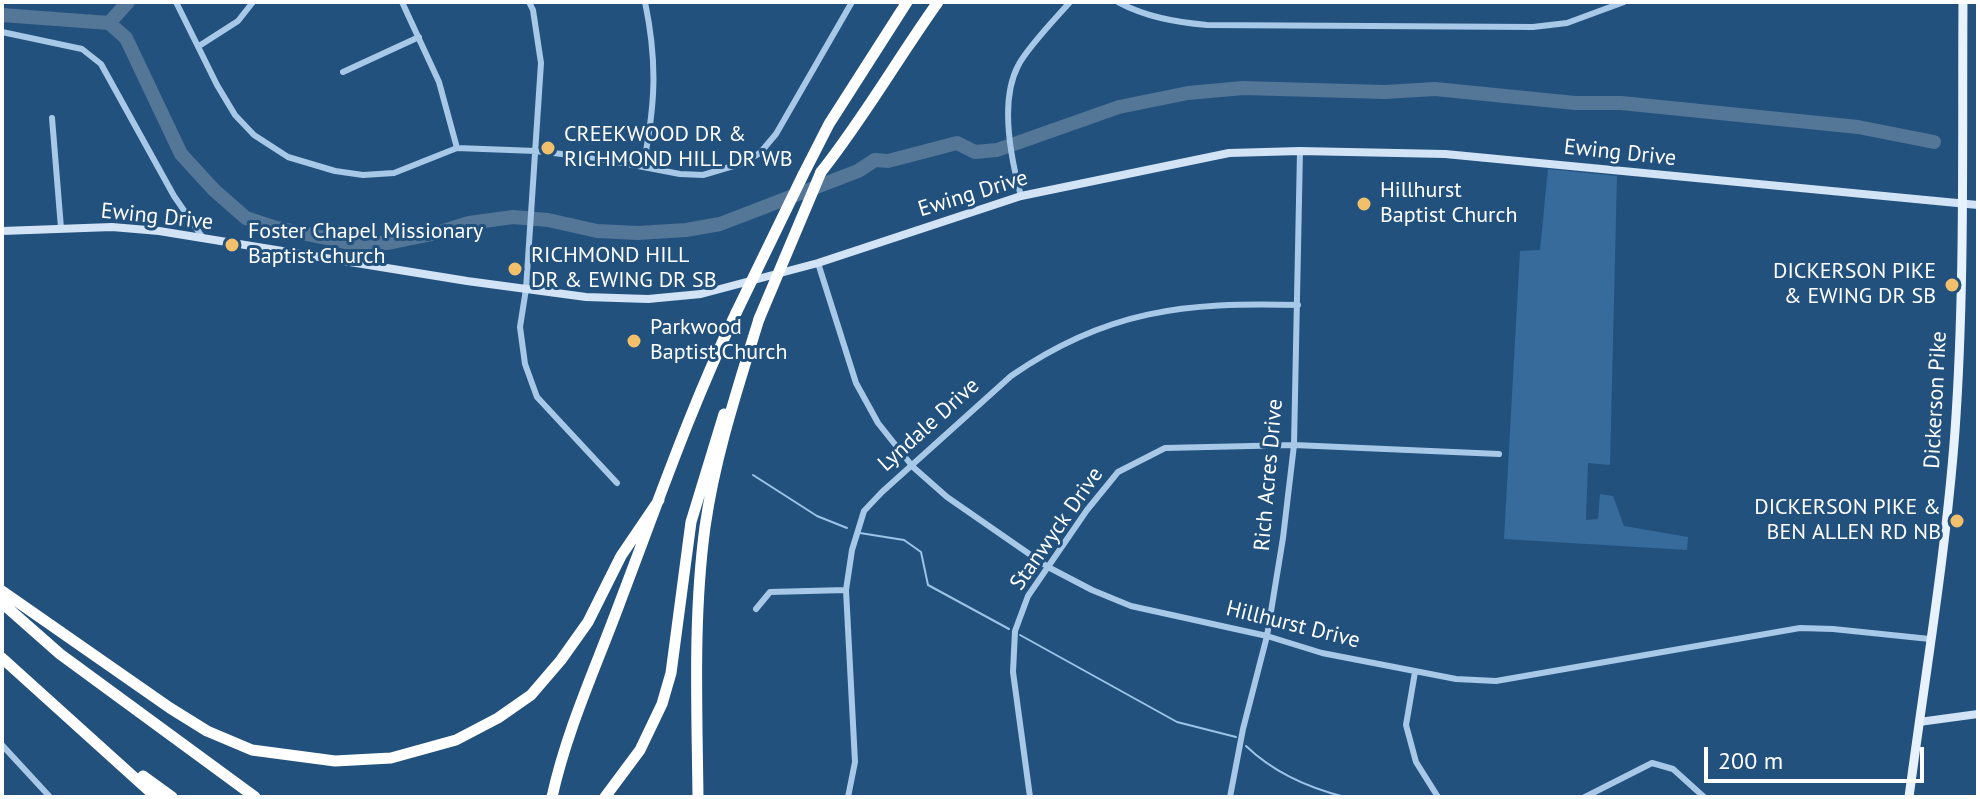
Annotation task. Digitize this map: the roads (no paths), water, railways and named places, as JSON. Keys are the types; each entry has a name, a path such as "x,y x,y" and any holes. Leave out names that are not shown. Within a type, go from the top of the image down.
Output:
{"highway":[{"path":"552,797 569,729 703,387 736,313 829,124 907,2"},
{"path":"698,797 699,608 705,525 719,454 747,356 759,319 821,172 854,129 908,43 938,2"},
{"path":"605,797 640,750 662,704 671,673 691,522 717,431 747,356"},
{"path":"2,591 207,731 252,750 335,761 391,758 456,740 498,718 531,695 588,622 621,556 659,500"},
{"path":"2,603 60,654 255,797"},
{"path":"2,658 156,797"},
{"path":"103,749 172,797"}],"main road":[{"name":"Dickerson Pike","path":"1909,797 1955,430 1962,204 1963,2"},
{"name":"Ewing Drive","path":"2,231 112,227 203,238 526,289 586,297 648,299 701,294 818,263 1021,196 1229,153 1445,154 1978,205"},
{"path":"1919,722 1978,714"}],"street":[{"path":"176,2 217,85 235,115 254,135 288,157 335,171 363,175 394,173 457,148 536,151 703,175 740,164 760,153 776,134 852,2"},
{"path":"199,46 238,21 253,2"},
{"path":"402,2 439,82 457,148"},
{"path":"529,2 541,63 526,289 520,327 525,364 537,397 617,483"},
{"path":"643,167 655,95 655,57 645,2"},
{"path":"1021,196 1009,150 1010,95 1018,65 1070,2"},
{"path":"1118,2 1143,14 1207,25 1533,27 1567,23 1624,2"},
{"path":"2,32 82,49 101,64 174,196 203,238"},
{"path":"343,72 419,37"},
{"path":"52,118 61,228"},
{"name":"Rich Acres Drive","path":"1230,797 1243,729 1267,636 1294,445 1300,151"},
{"name":"Hillhurst Drive","path":"818,263 856,383 878,423 913,467 947,497 1048,567 1131,606 1267,636 1322,653 1456,679 1496,681 1800,628 1930,639"},
{"name":"Lyndale Drive","path":"848,797 855,762 846,590 852,550 864,511 1011,376 1035,360 1107,325 1169,309 1226,304 1298,305"},
{"name":"Stanwyck Drive","path":"1030,797 1013,672 1015,631 1028,596 1087,510 1118,472 1165,448 1294,445 1499,454"},
{"path":"756,609 770,592 846,590"},
{"path":"1415,672 1406,725 1416,762 1438,797"},
{"path":"2,745 50,797"},
{"path":"1585,797 1652,763 1673,769 1704,797"}],"waterway":[{"path":"109,23 128,2"},
{"path":"2,15 109,23 126,38 181,154 214,190 246,218 345,242 388,243 469,223 513,217 548,220 597,231 638,233 686,230 720,224 858,171 875,160 888,161 957,143 975,152 997,150 1119,107 1188,93 1243,88 1385,92 1435,89 1575,103 1621,103 1858,127 1934,142"},
{"path":"753,475 817,516 847,528"},
{"path":"860,533 904,540 921,552 928,585 1009,629"},
{"path":"1020,635 1177,722 1236,737"},
{"path":"1246,746 1292,778 1345,797"}],"place":[{"name":"CREEKWOOD DR & RICHMOND HILL DR WB","path":"548,148"},
{"name":"Hillhurst Baptist Church","path":"1364,204"},
{"name":"Foster Chapel Missionary Baptist Church","path":"232,245"},
{"name":"RICHMOND HILL DR & EWING DR SB","path":"515,269"},
{"name":"DICKERSON PIKE & EWING DR SB","path":"1952,285"},
{"name":"Parkwood Baptist Church","path":"634,341"},
{"name":"DICKERSON PIKE & BEN ALLEN RD NB","path":"1957,521"}]}
